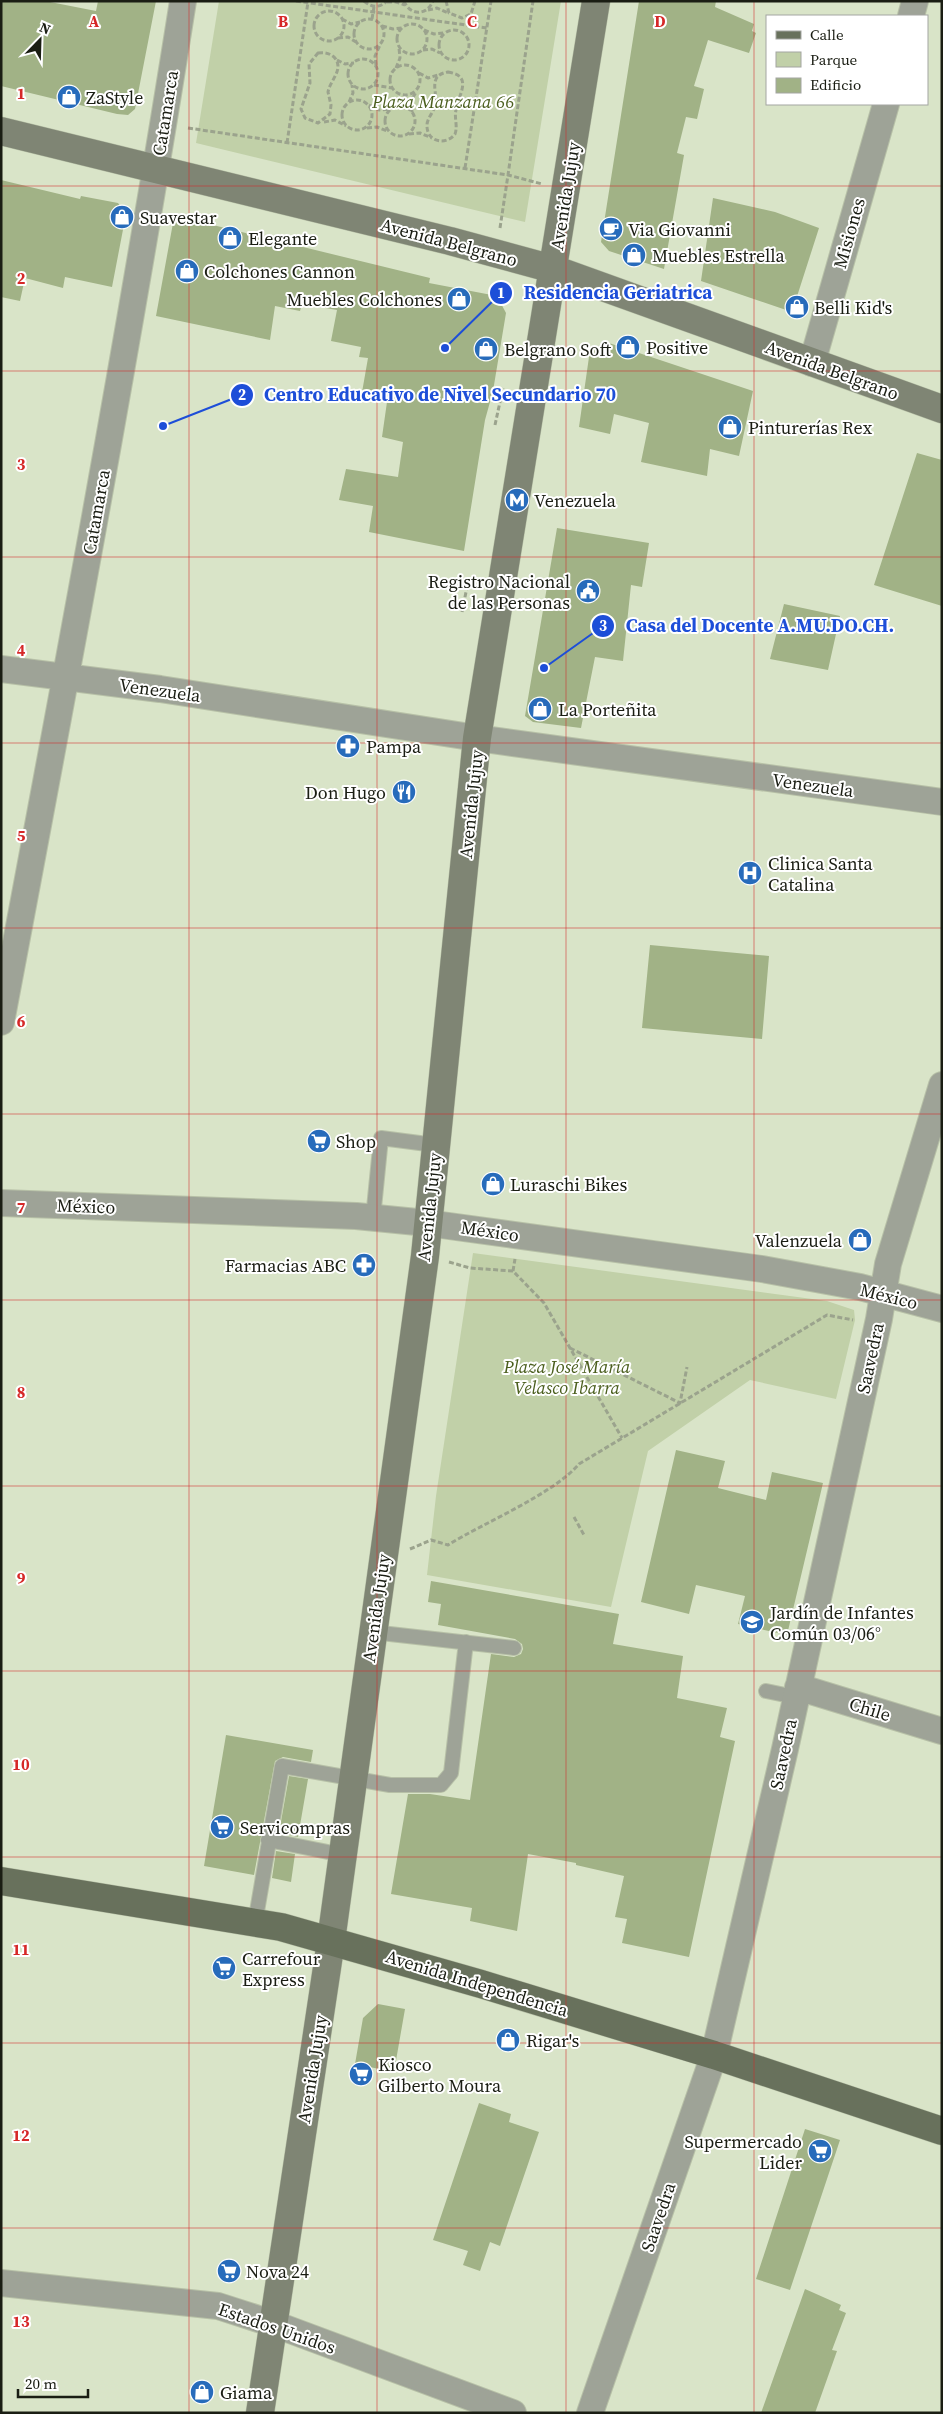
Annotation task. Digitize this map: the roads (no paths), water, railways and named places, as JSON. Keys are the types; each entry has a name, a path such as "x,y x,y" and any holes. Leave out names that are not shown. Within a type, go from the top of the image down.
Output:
{"main road":[{"name":"Avenida Jujuy","path":"260,2413 331,1941 424,1256 477,738 596,1"},
{"name":"Avenida Belgrano","path":"1,131 553,269 942,409"},
{"name":"Avenida Independencia","path":"1,1881 281,1927 714,2055 942,2131"}],"street":[{"name":"Catamarca","path":"1,1022 67,676 156,169 183,1"},
{"path":"911,15 916,1"},
{"name":"Misiones","path":"812,363 886,105"},
{"name":"Venezuela","path":"1,669 67,676 477,738 942,802"},
{"name":"Saavedra","path":"590,2413 714,2055 785,1749 888,1264 942,1085"},
{"name":"México","path":"1,1203 373,1218 428,1223 762,1269 860,1288 942,1309"},
{"name":"Chile","path":"796,1692 942,1731"},
{"name":"Estados Unidos","path":"1,2283 218,2306 274,2324 513,2413"}],"lane":[{"path":"373,1218 381,1138 435,1145"},
{"path":"372,1632 514,1648"},
{"path":"255,1923 282,1766 390,1785 440,1785 450,1773 466,1642"},
{"path":"766,1691 796,1692"},
{"path":"268,1840 343,1855"}],"place":[{"name":"ZaStyle","path":"69,97"},
{"name":"Suavestar","path":"122,217"},
{"name":"Via Giovanni","path":"611,229"},
{"name":"Elegante","path":"230,238"},
{"name":"Muebles Estrella","path":"634,255"},
{"name":"Colchones Cannon","path":"187,271"},
{"name":"Muebles Colchones","path":"459,299"},
{"name":"Belli Kid's","path":"797,307"},
{"name":"Positive","path":"628,347"},
{"name":"Residencia Geriatrica","path":"445,348"},
{"name":"Belgrano Soft","path":"486,349"},
{"name":"Centro Educativo de Nivel Secundario 70","path":"163,426"},
{"name":"Pinturerías Rex","path":"730,427"},
{"name":"Venezuela","path":"517,500"},
{"name":"Registro Nacional de las Personas","path":"588,591"},
{"name":"Casa del Docente A.MU.DO.CH.","path":"544,668"},
{"name":"La Porteñita","path":"540,709"},
{"name":"Pampa","path":"348,746"},
{"name":"Don Hugo","path":"404,792"},
{"name":"Clinica Santa Catalina","path":"750,873"},
{"name":"Shop","path":"319,1141"},
{"name":"Luraschi Bikes","path":"493,1184"},
{"name":"Valenzuela","path":"860,1240"},
{"name":"Farmacias ABC","path":"364,1265"},
{"name":"Jardín de Infantes Común 03/06°","path":"752,1622"},
{"name":"Servicompras","path":"222,1827"},
{"name":"Carrefour Express","path":"224,1968"},
{"name":"Rigar's","path":"508,2040"},
{"name":"Kiosco Gilberto Moura","path":"361,2074"},
{"name":"Supermercado Lider","path":"820,2151"},
{"name":"Nova 24","path":"229,2271"},
{"name":"Giama","path":"202,2392"}],"park label":[{"name":"Plaza Manzana 66","path":"443,101"},
{"name":"Plaza José María Velasco Ibarra","path":"567,1376"}]}
